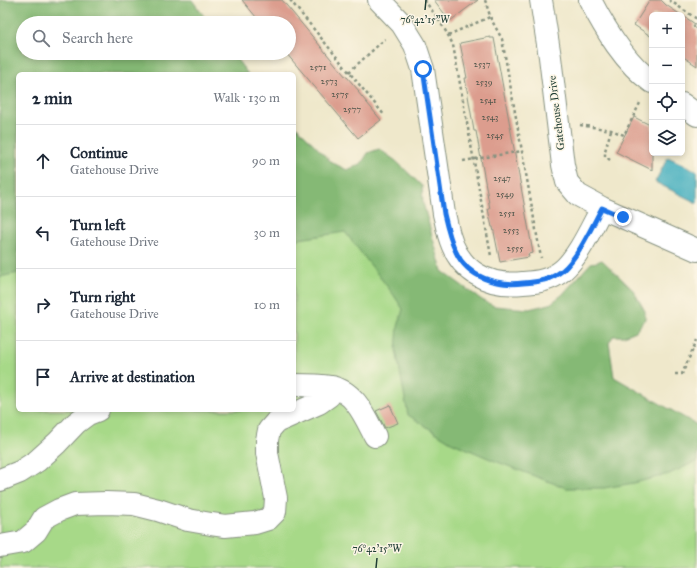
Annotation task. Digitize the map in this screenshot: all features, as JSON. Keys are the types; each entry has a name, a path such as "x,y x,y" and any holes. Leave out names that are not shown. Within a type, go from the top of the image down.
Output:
{"street":[{"path":"380,0 402,24 415,45 423,69 444,214 449,236 456,253 468,268 483,278 500,283 531,283 548,279 563,269 578,252 602,208"},
{"name":"Gatehouse Drive","path":"541,0 550,57 563,165 567,182 578,195 602,208 697,250"},
{"path":"590,0 600,20 620,50 649,80"},
{"path":"685,106 697,115"},
{"path":"296,385 332,387 344,391 352,398 361,410 375,436"},
{"path":"0,546 23,542 36,531 44,518 75,504 106,502 134,504 188,520 226,526 255,523 268,519 275,512 276,498 267,453 269,430 276,422 319,403 329,396 332,387"},
{"path":"0,480 20,472 37,461 57,443 76,422 93,412"}],"path":[{"path":"290,0 385,116"},
{"path":"424,0 441,24 453,45 491,260"},
{"path":"485,0 490,17 502,39 541,258"},
{"path":"669,0 697,19"},
{"path":"448,35 490,17"},
{"path":"349,72 386,38"},
{"path":"558,127 576,125 611,130 624,135 650,84"},
{"path":"610,160 605,156 605,151 611,130"},
{"path":"463,161 522,151"},
{"path":"675,374 682,374 697,340"}],"green space":[{"path":"0,0 16,16 16,60 21,60 18,72 16,72 16,412 296,412 296,147 492,322 697,435 697,568 0,568"},
{"path":"0,0 192,0 204,16 16,16 16,60 237,60 246,72 16,72 16,273 0,277"},
{"path":"296,126 331,162 347,170 361,164 368,153 379,149 396,161 422,186 423,203 442,271 482,300 494,306 529,309 550,304 562,295 591,263 602,260 633,290 645,311 645,319 636,331 624,336 613,336 609,343 614,377 697,425 697,461 669,474 634,483 604,488 566,488 495,461 451,442 408,415 396,350 398,327 403,309 393,294 345,232 296,239"}],"water":[{"path":"668,157 697,171 697,203 655,182"}],"building":[{"path":"242,0 282,0 295,16 255,16"},
{"path":"434,0 478,0 450,21"},
{"path":"650,0 661,0 676,12 649,12 649,35 634,25"},
{"path":"296,17 359,91 358,92 381,120 358,138 292,60 296,60"},
{"path":"685,17 695,24 693,27 697,30 697,66 685,58"},
{"path":"490,37 494,38 533,253 528,254 529,257 500,262 488,209 490,209 476,131 474,131 465,78 467,78 460,43"},
{"path":"634,117 649,124 649,156 652,156 652,170 616,152"},
{"path":"390,405 398,423 385,428 376,411"}],"route":[{"path":"423,69 444,214 449,236 456,253 468,268 483,278 500,283 531,283 548,279 563,269 578,252 602,208 623,217"}]}
